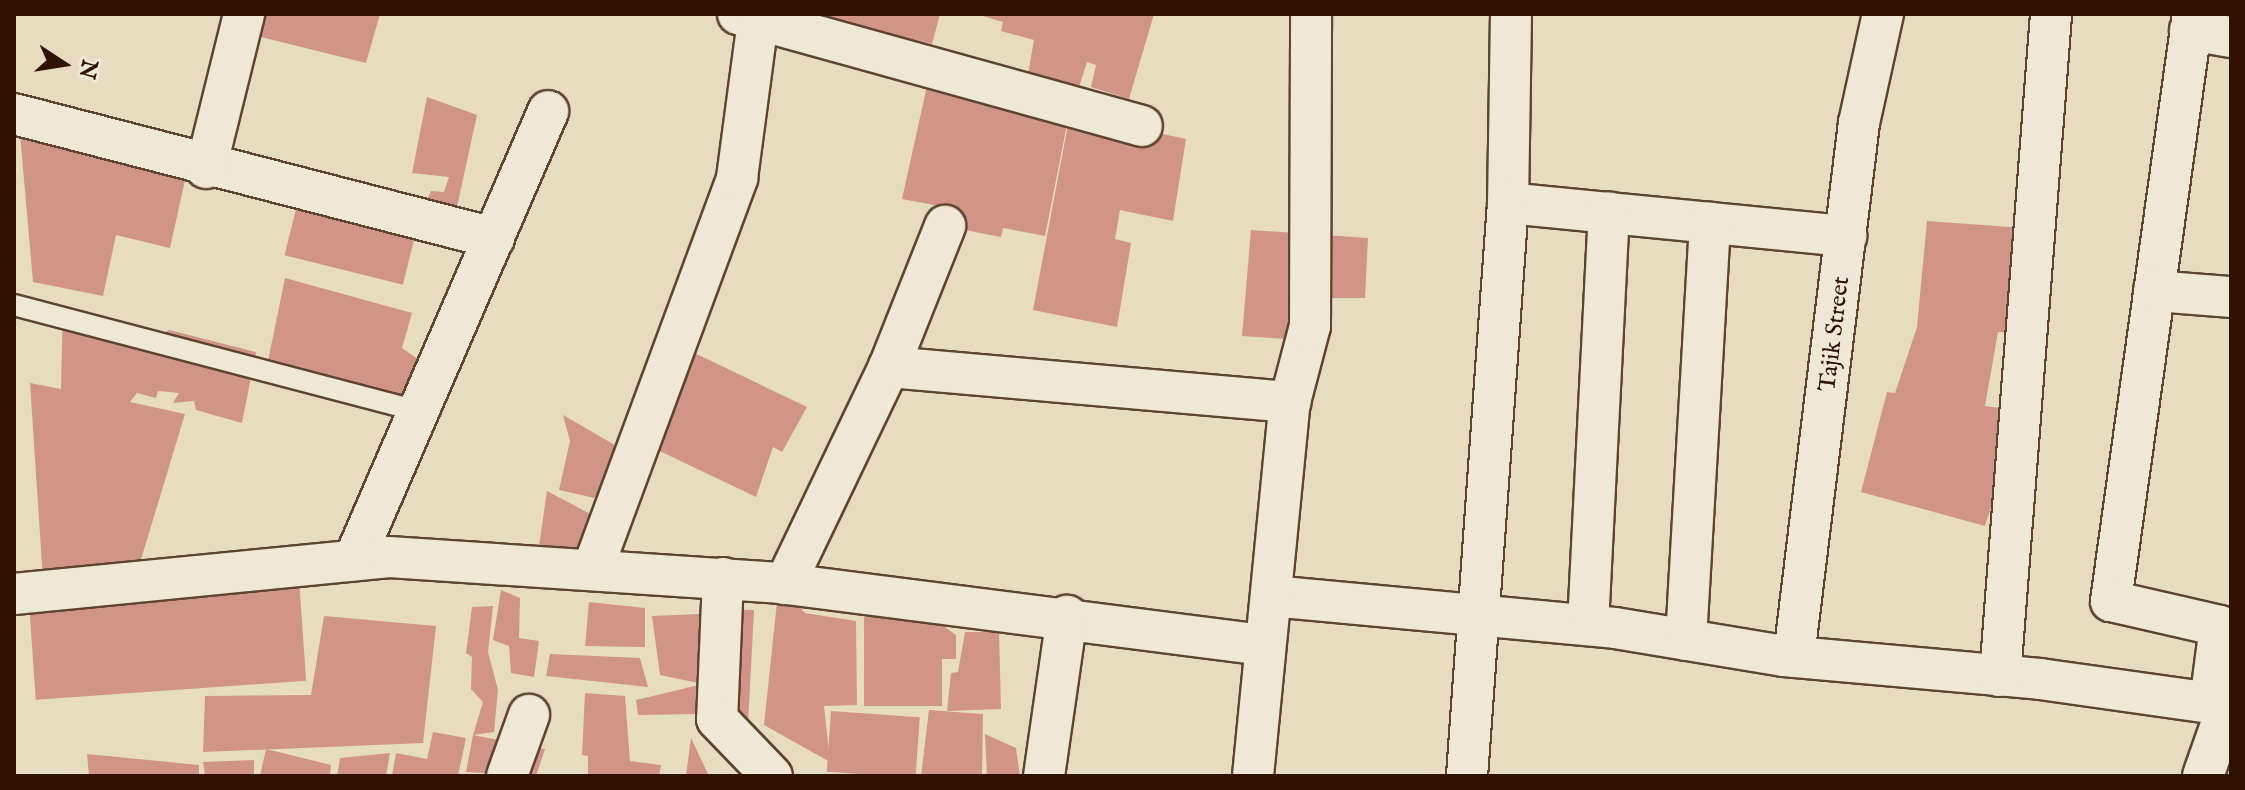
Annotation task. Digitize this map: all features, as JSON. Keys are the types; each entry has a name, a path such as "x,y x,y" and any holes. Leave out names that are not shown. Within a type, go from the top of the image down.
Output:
{"street":[{"path":"206,168 244,14"},
{"path":"1253,776 1263,645 1271,596 1290,402 1310,326 1311,14"},
{"path":"1467,776 1481,614 1508,203 1511,14"},
{"name":"Tajik Street","path":"1794,656 1859,123 1883,14"},
{"path":"2000,676 2051,14"},
{"path":"593,568 737,178 752,16 1142,126"},
{"path":"2203,776 2223,705 2220,626 2111,601 2192,22 2231,37"},
{"path":"354,560 548,111"},
{"path":"14,114 206,168 494,238"},
{"path":"1508,203 1846,236"},
{"path":"1588,625 1609,213"},
{"path":"1686,640 1710,223"},
{"path":"785,584 889,367 945,226"},
{"path":"2154,291 2231,297"},
{"path":"889,367 1290,402"},
{"path":"14,594 354,560 593,568 785,584 1067,616 1263,645"},
{"path":"723,578 717,719 772,776"},
{"path":"1271,596 1588,625 1794,656 2000,676 2223,705"},
{"path":"1044,776 1067,616"},
{"path":"507,776 529,715"}],"lane":[{"path":"14,305 419,411"}],"building":[{"path":"263,14 380,14 366,63 257,36"},
{"path":"811,14 940,14 932,44"},
{"path":"976,14 1154,14 1129,99 1091,87 1096,65 1087,62 1079,87 1028,74 1034,40 1001,31 1003,22"},
{"path":"927,86 1069,114 1045,236 1003,228 1001,237 945,226 950,208 902,199"},
{"path":"427,97 477,115 455,216 422,211 431,191 444,192 449,177 412,173"},
{"path":"1070,114 1186,139 1173,221 1120,210 1115,239 1131,243 1117,327 1033,310"},
{"path":"20,134 187,171 170,248 116,235 103,296 33,282"},
{"path":"299,197 417,227 403,285 284,255"},
{"path":"1927,221 2036,229 2029,334 1998,332 1985,406 2022,411 1985,526 1861,492 1887,392 1895,393 1917,327"},
{"path":"1251,230 1368,238 1365,298 1320,298 1316,341 1242,336"},
{"path":"285,278 412,313 402,348 425,364 411,408 268,361"},
{"path":"63,305 161,335 169,330 256,352 242,423 196,410 194,401 173,403 179,393 158,391 156,398 137,393 130,402 185,414 136,576 43,580 30,383 61,389"},
{"path":"680,346 807,407 782,452 773,447 756,497 645,444"},
{"path":"563,415 620,448 604,500 559,490 570,441"},
{"path":"547,491 598,518 581,550 538,553"},
{"path":"299,579 306,681 36,700 29,598"},
{"path":"779,583 805,613 856,621 857,705 824,706 830,762 764,725"},
{"path":"501,590 520,598 519,638 539,641 534,677 511,673 509,646 493,640"},
{"path":"589,602 645,608 645,647 585,646"},
{"path":"493,606 488,652 498,690 494,732 473,735 483,702 471,689 472,657 466,653 472,607"},
{"path":"710,609 754,610 747,743 714,734"},
{"path":"699,614 704,632 703,684 660,675 652,616"},
{"path":"324,616 436,626 423,743 203,752 205,696 311,695"},
{"path":"864,617 931,617 956,635 956,659 942,659 942,706 864,706"},
{"path":"965,632 999,632 1001,709 947,711 951,673 958,672"},
{"path":"550,654 640,658 648,687 546,676"},
{"path":"703,684 702,714 638,715 636,700"},
{"path":"585,693 625,696 630,761 661,765 659,776 588,776 588,756 582,755"},
{"path":"929,710 983,714 982,776 921,776"},
{"path":"831,711 920,717 916,776 827,772"},
{"path":"433,732 466,738 458,776 392,776 396,753 427,759"},
{"path":"985,734 1016,748 1020,776 987,776"},
{"path":"473,735 545,749 536,776 466,772"},
{"path":"691,738 709,776 686,776"},
{"path":"266,749 331,765 330,776 260,776"},
{"path":"390,753 386,776 337,776 340,758"},
{"path":"87,754 199,765 199,776 89,776"},
{"path":"254,760 254,776 205,776 203,762"}]}
